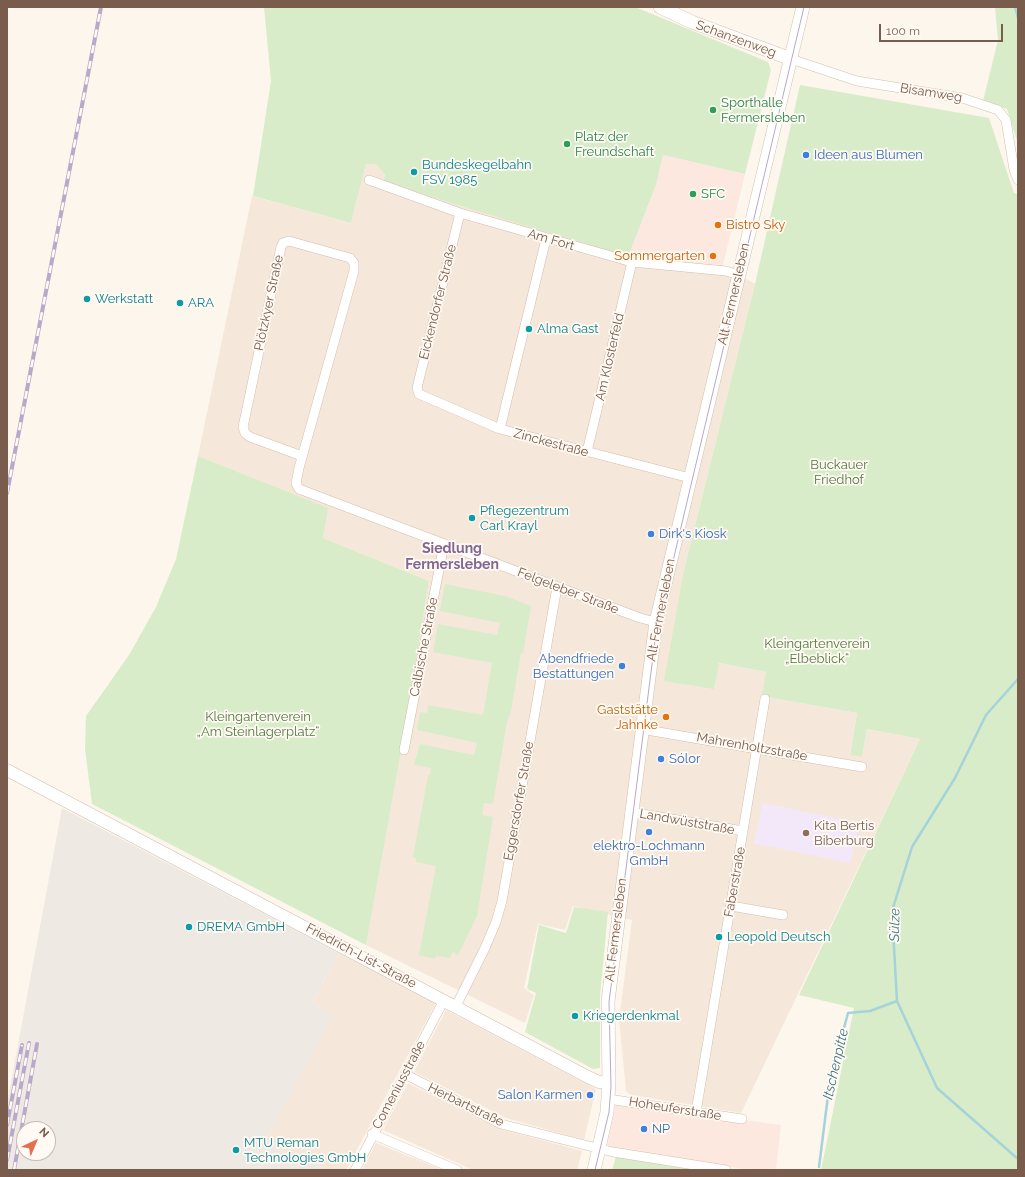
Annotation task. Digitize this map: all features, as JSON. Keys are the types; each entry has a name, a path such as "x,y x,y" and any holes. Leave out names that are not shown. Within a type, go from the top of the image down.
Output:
{"main road":[{"name":"Schanzenweg","path":"660,7 692,22 791,59"},
{"name":"Alt Fermersleben","path":"594,1170 608,1099 608,1001 630,812 656,622 803,7"}],"street":[{"name":"Bisamweg","path":"791,59 857,81 967,99 998,110 1006,120 1014,170 1018,180"},
{"name":"Am Fort","path":"369,180 460,213 546,239 632,262 726,271 739,275"},
{"name":"Eickendorfer Straße","path":"418,392 417,388 460,213"},
{"path":"500,429 546,239"},
{"name":"Plötzkyer Straße","path":"299,468 354,271 354,263 350,258 289,241 283,243 281,247 243,427 245,433 250,437 302,456"},
{"name":"Am Klosterfeld","path":"587,452 632,262"},
{"name":"Zinckestraße","path":"418,392 419,394 500,429 690,478"},
{"name":"Felgeleber Straße","path":"299,468 296,483 299,489 557,587 643,619 656,622"},
{"name":"Calbische Straße","path":"404,750 444,544"},
{"name":"Eggersdorfer Straße","path":"456,1006 485,948 496,922 502,901 557,587"},
{"name":"Faberstraße","path":"696,1112 765,700"},
{"name":"Mahrenholtzstraße","path":"641,729 862,767"},
{"name":"Friedrich-List-Straße","path":"7,770 588,1077 599,1082 609,1083"},
{"name":"Landwüststraße","path":"630,812 743,831"},
{"path":"731,906 783,916"},
{"name":"Comeniusstraße","path":"354,1170 444,1000"},
{"name":"Herbartstraße","path":"405,1074 501,1124 599,1149 638,1157 726,1170"},
{"name":"Hoheuferstraße","path":"608,1099 742,1119"},
{"path":"372,1134 457,1170"}],"shaded area":[{"path":"663,155 745,174 723,265 628,257 656,185"},
{"path":"366,164 376,164 385,175 383,181 628,257 723,265 755,284 684,570 714,689 718,663 766,672 763,696 857,713 850,754 862,757 867,729 920,739 741,1113 631,1095 626,1091 619,1019 632,920 573,906 565,930 538,924 524,988 534,995 525,1023 366,945 429,581 323,538 327,508 198,456 252,196 351,223"},
{"name":"Kita Bertis Biberburg","path":"763,803 859,823 850,863 754,843"},
{"path":"62,808 339,953 312,1002 333,1015 264,1143 330,1170 7,1170 7,1104"},
{"path":"339,953 436,1003 347,1168 344,1170 330,1170 264,1143 332,1015 312,1002"},
{"path":"446,1010 596,1089 584,1140 506,1118 414,1072"},
{"path":"408,1083 500,1129 582,1151 577,1170 473,1170 383,1130"},
{"path":"616,1103 781,1125 776,1170 754,1170 664,1158 607,1147"},
{"path":"376,1143 443,1170 362,1170"}],"green space":[{"name":"Platz der Freundschaft","path":"264,7 635,7 768,62 771,70 745,174 663,155 656,185 628,257 383,182 385,175 376,164 366,164 351,223 253,196 271,81"},
{"path":"995,7 1018,7 1018,144 1007,109 983,101 998,40"},
{"path":"800,85 989,118 1014,193 1018,194 1018,1170 821,1170 854,1008 799,995 920,739 867,729 862,757 850,755 857,713 762,696 766,672 719,663 714,689 664,681 684,570 755,284"},
{"name":"Kleingartenverein „Am Steinlagerplatz“","path":"198,456 328,508 323,538 429,581 400,756 366,945 92,804 85,749 86,716 129,655 156,607 176,559"},
{"path":"445,584 505,596 531,606 511,711 507,722 493,804 484,803 482,815 493,817 477,916 458,955 453,952 450,958 436,956 435,959 419,955 436,866 416,862 416,858 413,857 428,775 430,775 431,768 414,765 420,744 474,755 477,743 417,730 420,712 427,713 428,705 483,715 492,663 433,652 438,624 497,635 500,623 440,611"},
{"path":"574,907 608,912 600,996 600,1068 593,1069 525,1032 536,993 527,989 539,925 566,933"},
{"path":"616,1157 694,1170 612,1170"}],"waterway":[{"path":"1015,7 1018,18"},
{"name":"Sülze","path":"1018,679 986,715 955,778 912,847 892,911 897,1001 937,1088 1018,1159"},
{"name":"Itschenpitte","path":"819,1167 830,1080 848,1013 870,1011 897,1001"}],"tram line":[{"path":"595,1170 609,1112 611,1086 609,1002 656,633 804,7"}],"railway":[{"path":"7,493 101,7"},
{"path":"7,1160 29,1043"},
{"path":"14,1170 37,1044"},
{"path":"7,1125 22,1045"}],"place":[{"name":"Sporthalle Fermersleben","path":"713,110"},
{"name":"Platz der Freundschaft","path":"567,144"},
{"name":"Ideen aus Blumen","path":"806,155"},
{"name":"Bundeskegelbahn FSV 1985","path":"414,172"},
{"name":"SFC","path":"693,194"},
{"name":"Bistro Sky","path":"718,225"},
{"name":"Sommergarten","path":"713,256"},
{"name":"Werkstatt","path":"87,299"},
{"name":"ARA","path":"180,303"},
{"name":"Alma Gast","path":"529,329"},
{"name":"Pflegezentrum Carl Krayl","path":"472,518"},
{"name":"Dirk's Kiosk","path":"651,534"},
{"name":"Abendfriede Bestattungen","path":"622,666"},
{"name":"Gaststätte Jahnke","path":"666,717"},
{"name":"Sólor","path":"661,759"},
{"name":"elektro-Lochmann GmbH","path":"649,832"},
{"name":"Kita Bertis Biberburg","path":"806,833"},
{"name":"DREMA GmbH","path":"189,927"},
{"name":"Leopold Deutsch","path":"719,937"},
{"name":"Kriegerdenkmal","path":"575,1016"},
{"name":"Salon Karmen","path":"590,1095"},
{"name":"NP","path":"644,1129"},
{"name":"MTU Reman Technologies GmbH","path":"236,1150"}],"district":[{"name":"Siedlung Fermersleben","path":"452,558"}],"park label":[{"name":"Buckauer Friedhof","path":"839,472"},
{"name":"Kleingartenverein „Elbeblick“","path":"817,652"}]}
